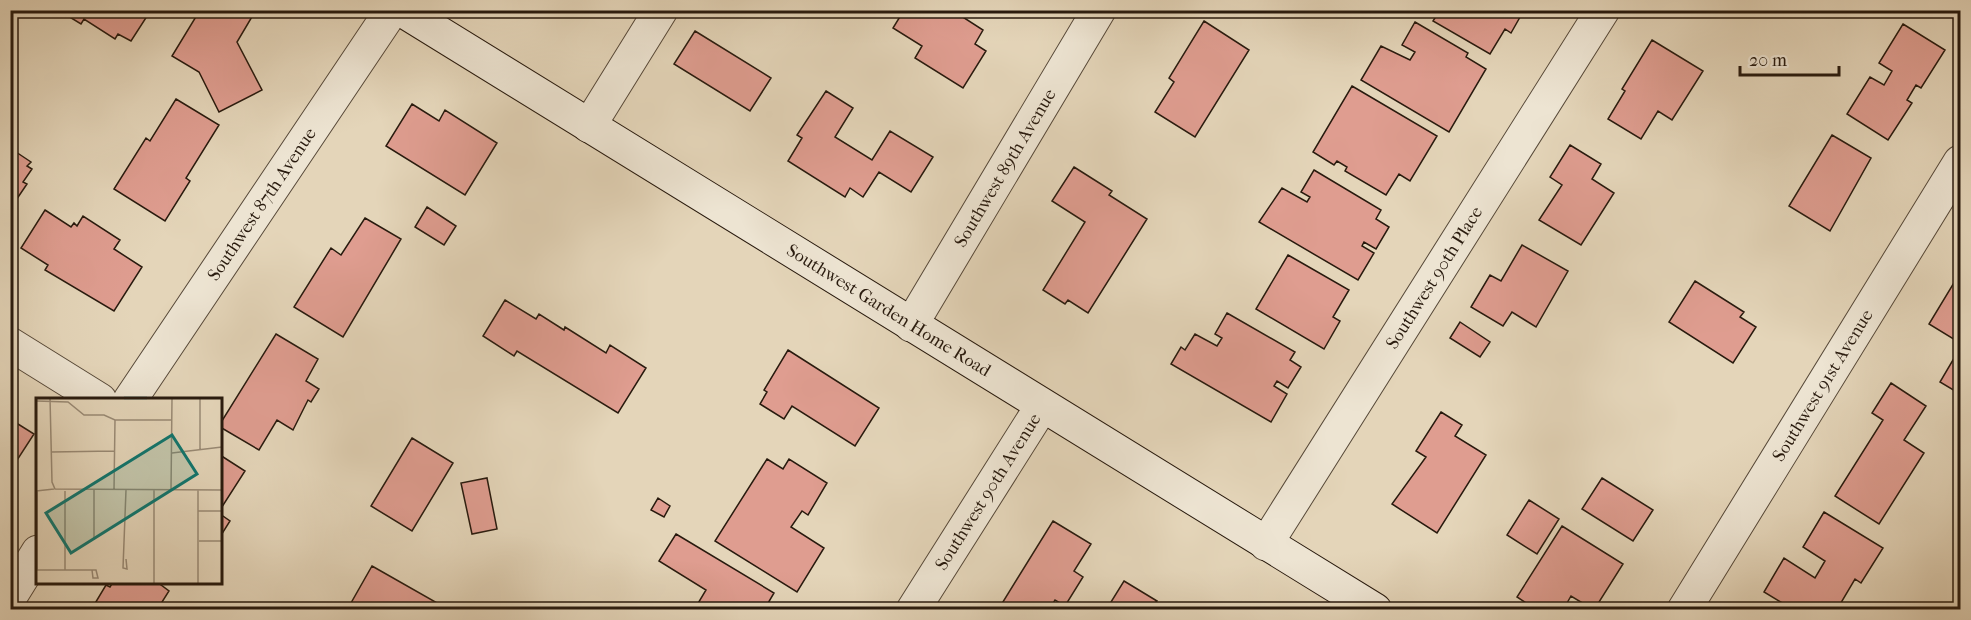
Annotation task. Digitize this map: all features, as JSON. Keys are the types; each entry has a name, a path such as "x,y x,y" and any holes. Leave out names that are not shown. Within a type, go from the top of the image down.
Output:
{"street":[{"name":"Southwest 87th Avenue","path":"131,398 392,10"},
{"name":"Southwest Garden Home Road","path":"402,10 1375,609"},
{"path":"589,126 661,10"},
{"name":"Southwest 89th Avenue","path":"911,325 1099,10"},
{"name":"Southwest 90th Place","path":"1266,544 1603,10"},
{"name":"Southwest 91st Avenue","path":"1684,609 1960,162"},
{"path":"10,344 98,398"},
{"name":"Southwest 90th Avenue","path":"913,609 1042,406"},
{"path":"10,597 36,555"}],"building":[{"path":"58,10 151,10 131,41 118,34 115,39 84,19 81,24"},
{"path":"200,10 256,10 237,42 262,90 219,112 199,72 172,56"},
{"path":"904,10 952,10 983,30 975,44 986,51 963,88 915,58 922,46 893,28"},
{"path":"1440,10 1524,10 1511,33 1505,29 1490,54 1433,21"},
{"path":"1204,21 1249,50 1195,137 1155,112 1174,82 1169,78"},
{"path":"1415,22 1468,53 1466,57 1486,69 1449,132 1361,80 1381,46 1410,60 1415,52 1402,45"},
{"path":"1903,24 1945,50 1921,88 1916,85 1907,100 1912,103 1888,140 1847,114 1870,77 1884,85 1892,71 1879,63"},
{"path":"695,31 771,78 750,111 674,64"},
{"path":"1652,40 1703,71 1672,120 1658,111 1641,139 1608,119 1625,91 1622,89"},
{"path":"1352,86 1437,136 1410,181 1399,174 1386,195 1345,171 1347,167 1337,161 1334,165 1313,152"},
{"path":"826,91 853,108 835,137 872,160 890,131 933,157 911,192 879,172 863,197 850,188 845,197 788,161 802,138 797,135"},
{"path":"176,99 219,125 186,178 190,181 165,221 114,189 146,138 150,141"},
{"path":"412,104 439,121 445,110 497,143 465,195 386,146"},
{"path":"1832,135 1871,158 1830,231 1789,206"},
{"path":"1570,145 1601,164 1592,179 1614,193 1581,245 1539,220 1562,185 1550,177"},
{"path":"10,148 31,162 27,166 32,169 23,182 27,184 10,209"},
{"path":"1074,167 1112,191 1109,195 1147,219 1088,313 1068,300 1065,304 1043,290 1085,222 1052,201"},
{"path":"1314,170 1381,210 1376,219 1389,227 1376,249 1364,242 1362,246 1374,253 1358,280 1259,222 1282,188 1307,202 1310,197 1301,192"},
{"path":"427,207 456,226 444,245 415,227"},
{"path":"45,210 71,227 74,223 77,226 83,216 120,240 114,249 142,267 114,311 45,270 48,265 21,248"},
{"path":"365,218 401,239 343,337 294,307 331,248 341,255"},
{"path":"1522,245 1568,271 1536,327 1512,312 1503,326 1471,307 1490,275 1501,281"},
{"path":"1288,255 1349,290 1333,317 1340,321 1324,349 1256,309"},
{"path":"1695,281 1744,312 1740,317 1756,327 1733,363 1669,322"},
{"path":"1955,281 1960,284 1960,343 1929,324"},
{"path":"505,300 536,319 539,314 564,330 565,327 606,353 610,345 646,368 618,413 517,351 514,356 483,336"},
{"path":"1227,313 1295,352 1290,360 1301,367 1288,388 1277,381 1274,386 1287,394 1271,422 1171,364 1181,347 1185,350 1195,334 1217,346 1222,338 1215,334"},
{"path":"1460,322 1490,342 1480,357 1450,338"},
{"path":"276,334 318,359 306,381 319,389 311,402 308,400 293,430 277,420 259,450 222,428 222,421"},
{"path":"1960,348 1960,394 1940,382"},
{"path":"788,350 879,408 855,446 792,406 784,419 760,404 767,392 764,390"},
{"path":"1891,383 1926,406 1904,440 1924,453 1879,524 1835,496 1883,420 1872,413"},
{"path":"1441,412 1462,425 1455,436 1486,455 1437,533 1392,504 1426,457 1416,451"},
{"path":"10,419 34,434 10,471"},
{"path":"412,438 453,463 412,531 371,506"},
{"path":"222,456 245,471 222,507"},
{"path":"767,459 783,469 789,459 827,483 808,515 802,511 791,527 824,548 797,592 715,541"},
{"path":"487,478 497,529 472,534 461,483"},
{"path":"1602,478 1653,510 1633,541 1582,509"},
{"path":"658,498 670,506 664,517 651,510"},
{"path":"1529,500 1559,519 1537,554 1507,535"},
{"path":"1824,512 1883,548 1861,583 1855,579 1839,606 1844,610 1781,610 1784,604 1764,592 1784,558 1815,578 1825,561 1803,547"},
{"path":"222,515 230,521 222,534"},
{"path":"1053,521 1091,544 1074,571 1083,577 1065,606 1055,600 1049,610 1008,610 1001,605"},
{"path":"1562,526 1623,564 1594,610 1571,596 1563,610 1537,610 1517,597"},
{"path":"676,534 774,593 764,610 694,610 706,590 659,561"},
{"path":"372,566 439,604 436,610 347,610"},
{"path":"1124,581 1157,601 1154,604 1162,610 1106,610"},
{"path":"112,584 160,584 169,591 157,610 91,610 106,585 110,587"}]}
